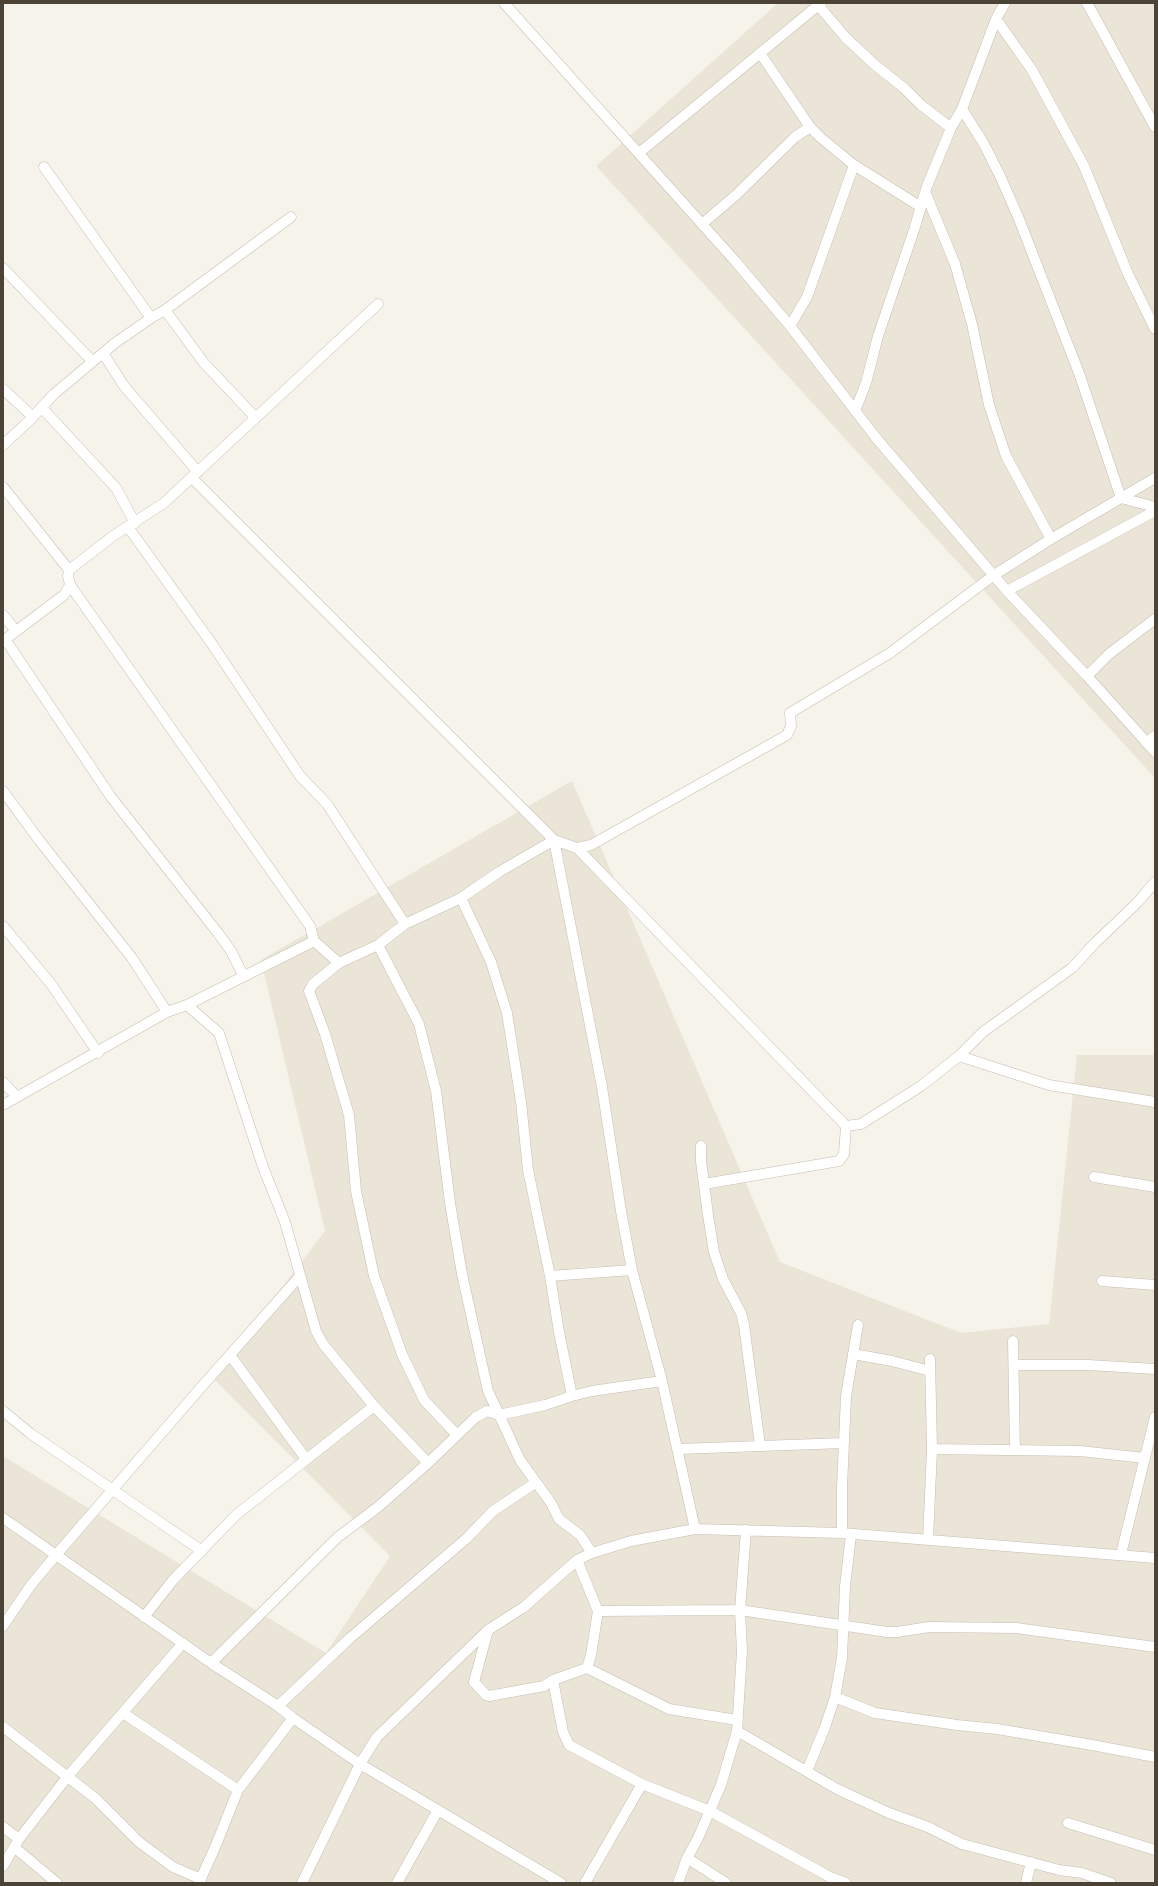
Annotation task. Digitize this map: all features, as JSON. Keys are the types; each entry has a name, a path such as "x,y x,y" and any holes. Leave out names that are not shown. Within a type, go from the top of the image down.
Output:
{"street":[{"path":"504,3 702,224 790,326 877,438 1007,591 1088,676 1155,752"},
{"path":"855,411 866,383 878,336 891,303 926,194 927,186 951,128 962,109 996,19 1004,3"},
{"path":"1087,3 1155,127"},
{"path":"639,153 819,4 846,38 870,61 904,88 921,105 951,128"},
{"path":"996,19 1032,70 1084,166 1128,274 1155,329"},
{"path":"760,53 810,127 821,138 854,165 921,207"},
{"path":"962,109 984,144 1019,219 1078,373 1121,498"},
{"path":"702,224 736,195 795,137 810,127"},
{"path":"790,326 807,297 854,165"},
{"path":"44,167 151,318"},
{"path":"926,194 955,264 972,324 989,405 1006,456 1051,539"},
{"path":"3,445 42,408 54,394 92,361 151,318 165,310 291,217"},
{"path":"3,268 92,361"},
{"path":"339,963 314,941 310,926 70,586 68,576 69,570 91,552 164,503 378,304"},
{"path":"165,310 204,363 255,417"},
{"path":"103,353 124,386 195,475 554,840 577,848 846,1126 844,1154 839,1161 704,1184"},
{"path":"3,389 33,417"},
{"path":"42,408 116,488 132,525 300,776 327,804 405,924"},
{"path":"577,848 591,845 787,735 791,726 790,713 890,653 994,575 1051,539 1155,478"},
{"path":"3,488 69,570"},
{"path":"1121,498 1155,507"},
{"path":"1007,591 1155,511"},
{"path":"70,586 64,595 4,640 111,797 231,951 243,975"},
{"path":"3,615 16,631"},
{"path":"1088,676 1109,654 1155,619"},
{"path":"1146,743 1155,736"},
{"path":"3,791 38,840 132,958 168,1012"},
{"path":"457,1435 424,1400 402,1354 374,1276 356,1191 349,1115 325,1034 309,991 313,984 339,963 378,945 405,924 461,898 499,872 554,840"},
{"path":"554,840 602,1087 621,1211 632,1270 662,1381 695,1529"},
{"path":"846,1126 861,1124 921,1086 959,1056 983,1032 1072,968 1095,943 1137,903 1155,882"},
{"path":"461,898 491,962 507,1013 521,1102 528,1170 550,1276 559,1332 572,1396"},
{"path":"3,926 51,984 98,1053"},
{"path":"3,1105 76,1063 98,1053 168,1012 187,1005 243,975 314,941"},
{"path":"378,945 419,1024 436,1091 450,1203 462,1274 488,1391 520,1460 532,1476 535,1483 551,1503 559,1519 580,1535 592,1553"},
{"path":"187,1005 218,1033 264,1167 285,1222 316,1331 323,1344 374,1406 428,1463"},
{"path":"959,1056 1050,1085 1155,1102"},
{"path":"3,1082 17,1097"},
{"path":"701,1146 704,1184 714,1252 723,1279 741,1314 744,1325 760,1445"},
{"path":"1094,1177 1155,1187"},
{"path":"550,1276 632,1270"},
{"path":"3,1625 31,1585 230,1354 300,1276"},
{"path":"1102,1281 1155,1285"},
{"path":"807,1770 825,1728 835,1697 842,1658 846,1534 844,1443 846,1396 858,1325"},
{"path":"1013,1341 1015,1450"},
{"path":"230,1354 306,1459"},
{"path":"853,1354 892,1361 930,1371"},
{"path":"928,1540 932,1449 930,1359"},
{"path":"1014,1365 1088,1365 1155,1369"},
{"path":"211,1663 338,1537 378,1507 428,1463 476,1417 487,1411 499,1415 545,1405 572,1396 662,1381"},
{"path":"144,1617 173,1580 236,1515 374,1406"},
{"path":"3,1411 31,1434 202,1550"},
{"path":"1121,1554 1155,1417"},
{"path":"678,1449 844,1443"},
{"path":"932,1449 1080,1451 1145,1458"},
{"path":"278,1706 349,1639 467,1538 493,1511 535,1483"},
{"path":"3,1518 144,1617 211,1663 278,1706 360,1764 561,1883"},
{"path":"302,1883 360,1764 377,1738 488,1630 524,1607 577,1560 592,1553 631,1541 695,1529 846,1534 1121,1554 1155,1558"},
{"path":"678,1883 687,1858 698,1838 721,1785 737,1731 742,1651 740,1610 746,1530"},
{"path":"488,1630 474,1682 486,1695 489,1696 544,1686 553,1680 586,1668 592,1655 598,1611 577,1560"},
{"path":"598,1611 740,1610 892,1632 929,1627 1016,1628 1155,1647"},
{"path":"3,1866 17,1843 68,1776 183,1643"},
{"path":"586,1668 669,1709 737,1720"},
{"path":"553,1680 563,1732 569,1745 642,1784 710,1811 830,1877 846,1883"},
{"path":"835,1697 876,1713 957,1725 997,1729 1155,1757"},
{"path":"123,1713 238,1790"},
{"path":"3,1726 95,1798 139,1842 173,1867 200,1881 238,1790 293,1718"},
{"path":"737,1731 837,1788 882,1810 928,1827 962,1844 1059,1870 1082,1873 1111,1883"},
{"path":"585,1883 642,1784"},
{"path":"397,1883 438,1810"},
{"path":"1068,1823 1155,1850"},
{"path":"3,1827 57,1883"},
{"path":"687,1858 726,1883"},
{"path":"1026,1883 1031,1862"}],"shaded area":[{"path":"778,3 1155,3 1155,782 1154,777 596,166"},
{"path":"572,781 780,1262 961,1333 1049,1324 1077,1055 1155,1055 1155,1883 3,1883 3,1456 326,1653 390,1556 213,1378 325,1231 261,960"}]}
